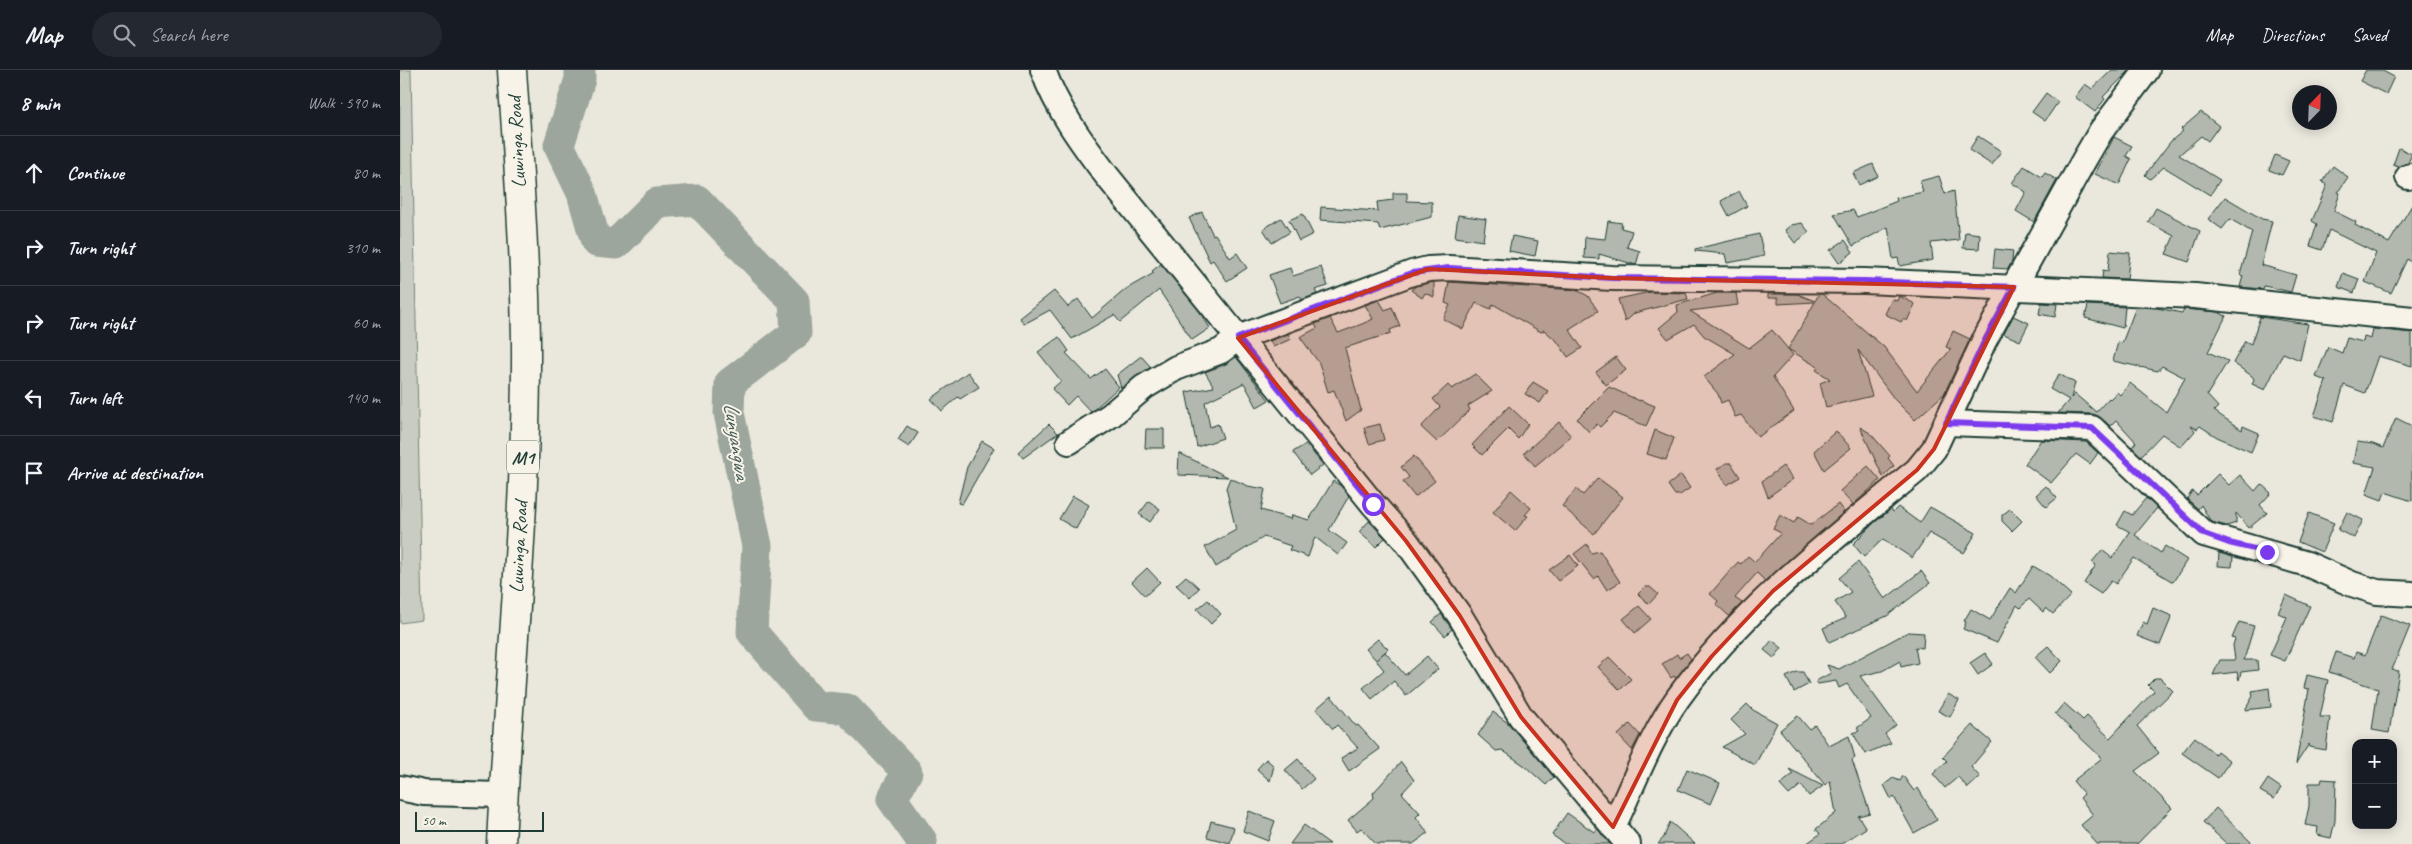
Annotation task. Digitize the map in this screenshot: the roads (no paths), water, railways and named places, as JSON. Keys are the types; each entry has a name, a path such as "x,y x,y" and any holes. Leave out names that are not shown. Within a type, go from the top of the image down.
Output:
{"highway":[{"name":"Luwinga Road","path":"501,844 522,483 526,343 512,70"}],"street":[{"path":"1043,70 1049,86 1074,132 1107,176 1373,504 1406,541 1460,616 1521,716 1620,836 1669,714 1677,700 1712,656 1773,591 1917,470 1934,449 1984,342 2101,131 2147,70"},
{"path":"1069,442 1111,415 1144,386 1176,368 1221,351 1238,338 1404,276 1435,268 1612,278 1865,281 2194,296 2412,319"},
{"path":"1946,423 2092,428 2204,534 2308,564 2352,584 2376,592 2412,594"},
{"path":"400,788 424,793 503,795"}],"waterway":[{"name":"Lunyangwa","path":"580,70 580,79 559,145 582,193 596,242 616,244 657,203 697,200 794,301 796,333 730,383 729,413 757,546 752,632 816,706 847,709 907,772 892,799 922,841 921,844"}]}
